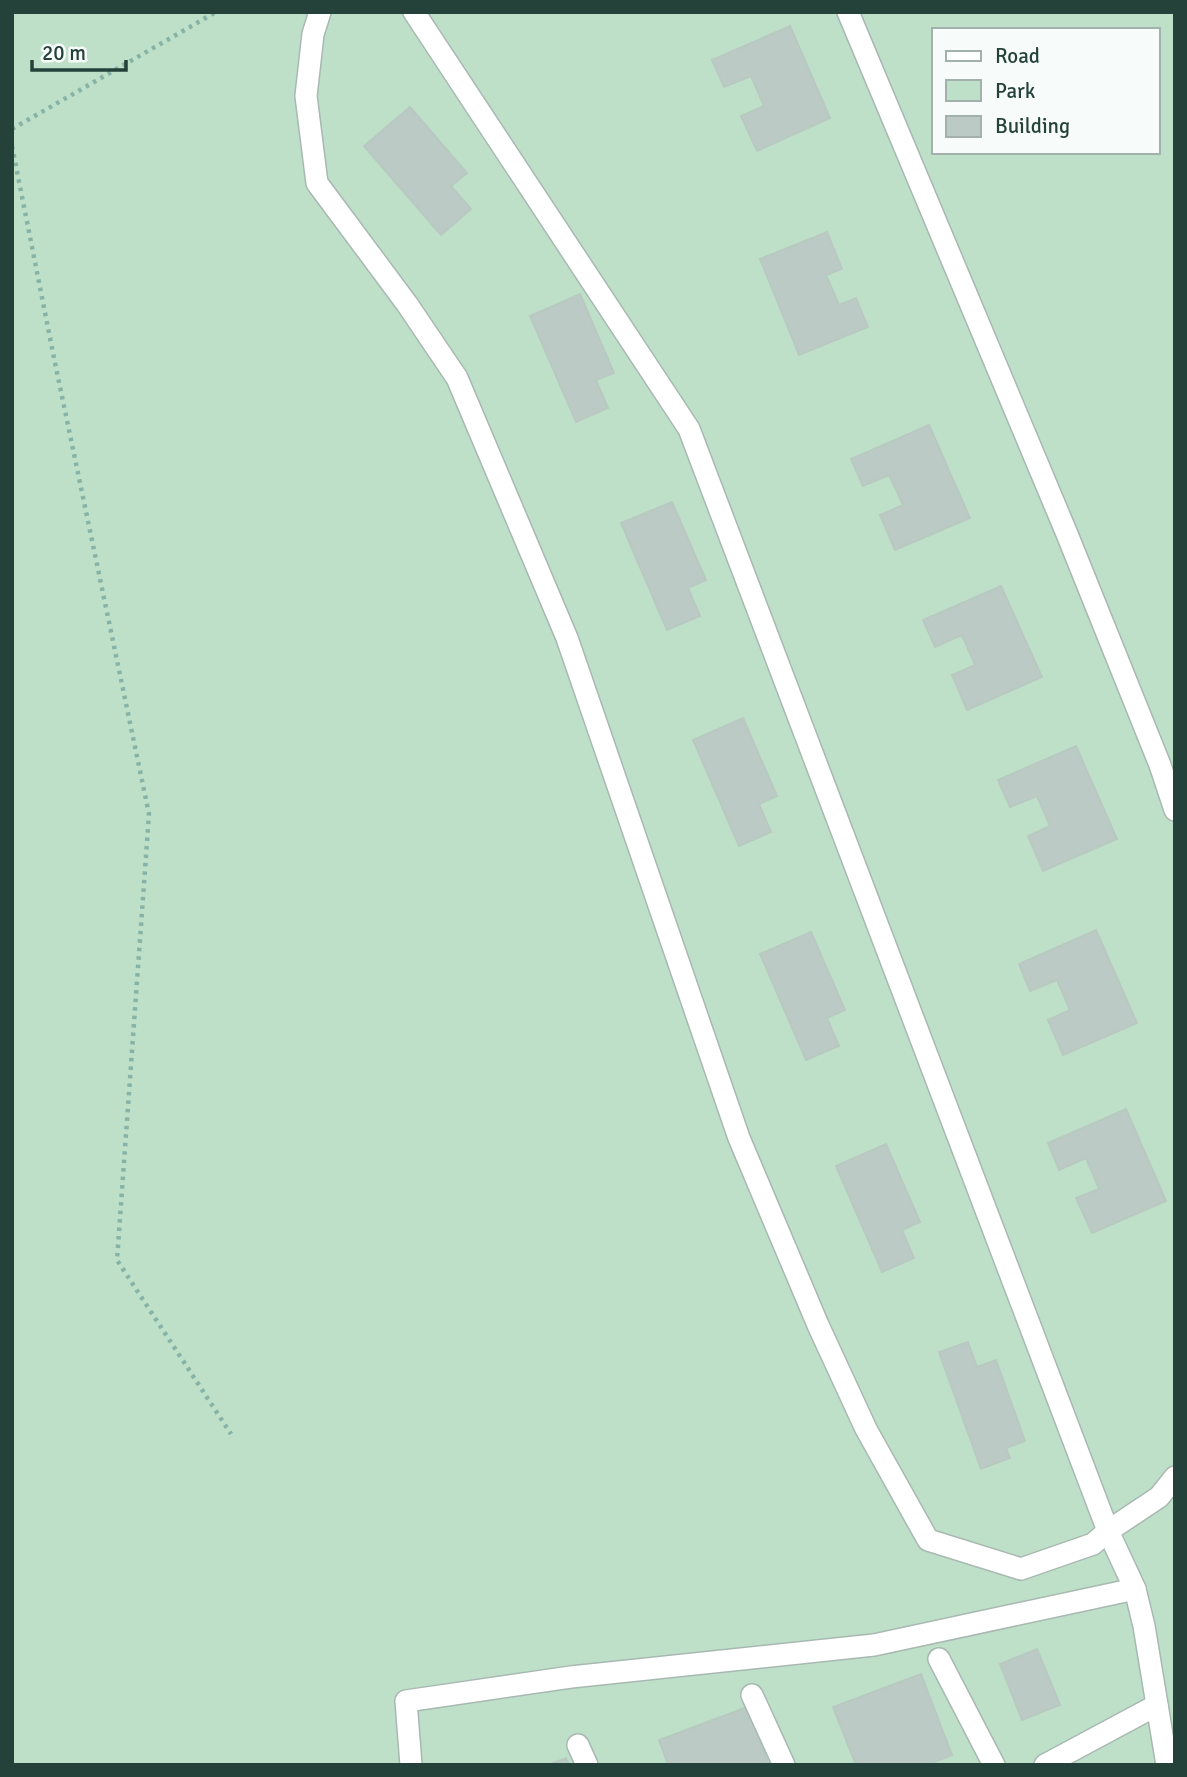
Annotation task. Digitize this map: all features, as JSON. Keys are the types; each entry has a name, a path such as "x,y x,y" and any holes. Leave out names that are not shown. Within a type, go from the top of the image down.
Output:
{"street":[{"path":"320,12 313,34 306,96 317,183 407,304 457,378 567,638 739,1138 818,1325 866,1429 928,1540 1021,1569 1093,1544 1159,1497 1175,1477"},
{"path":"414,12 689,429 1108,1531 1135,1590 1144,1626 1167,1765"},
{"path":"848,12 1072,547 1160,765 1175,810"},
{"path":"411,1765 406,1701 571,1677 874,1645 1135,1590"},
{"path":"939,1660 994,1765"},
{"path":"752,1695 784,1765"},
{"path":"1045,1765 1157,1705"},
{"path":"578,1745 587,1765"}],"path":[{"path":"12,129 216,12"},
{"path":"12,146 149,814 117,1260 231,1434"}],"green space":[{"path":"12,12 1175,12 1175,1765 12,1765"}],"building":[{"path":"790,26 830,118 757,151 741,116 764,106 751,76 724,87 712,60"},
{"path":"410,107 467,173 451,186 471,209 441,235 364,146"},
{"path":"827,232 842,269 826,275 839,305 856,298 868,327 799,355 760,259"},
{"path":"580,294 614,373 596,380 608,408 576,422 530,316"},
{"path":"929,425 970,518 895,550 880,515 903,505 889,475 863,486 851,459"},
{"path":"672,502 706,580 688,588 700,616 667,630 621,523"},
{"path":"1001,586 1042,677 967,710 952,675 975,665 962,635 935,647 923,620"},
{"path":"743,718 777,796 759,804 771,832 739,846 693,740"},
{"path":"1076,746 1117,839 1043,871 1028,836 1050,826 1037,796 1010,807 998,780"},
{"path":"1096,930 1137,1023 1063,1055 1048,1020 1070,1010 1057,980 1030,991 1019,964"},
{"path":"811,932 845,1010 827,1018 839,1046 806,1060 760,954"},
{"path":"1126,1109 1166,1201 1092,1233 1076,1198 1099,1189 1086,1158 1059,1170 1048,1143"},
{"path":"886,1144 920,1222 902,1230 914,1258 882,1272 836,1166"},
{"path":"968,1342 977,1367 996,1360 1025,1441 1006,1448 1010,1458 981,1469 939,1352"},
{"path":"1037,1649 1060,1705 1022,1720 1000,1664"},
{"path":"921,1674 952,1755 927,1765 856,1765 833,1707"},
{"path":"747,1707 769,1765 668,1765 659,1740"},
{"path":"566,1758 569,1765 548,1765"}]}
